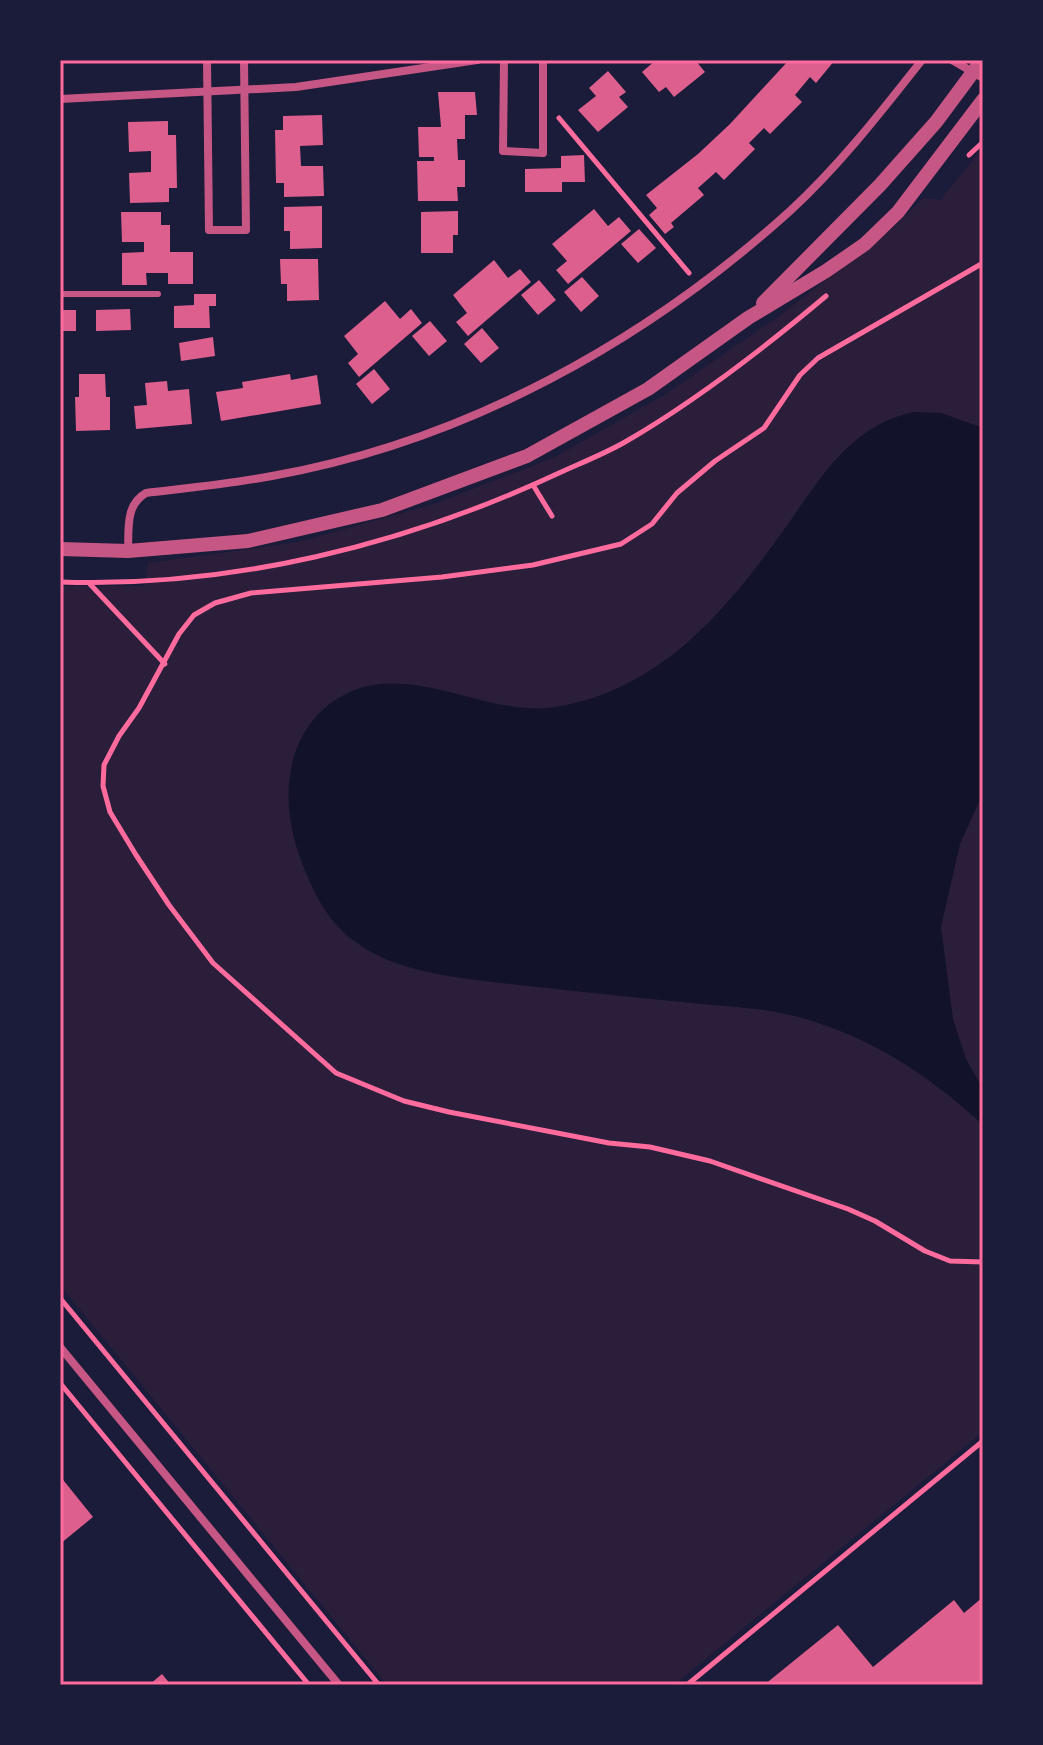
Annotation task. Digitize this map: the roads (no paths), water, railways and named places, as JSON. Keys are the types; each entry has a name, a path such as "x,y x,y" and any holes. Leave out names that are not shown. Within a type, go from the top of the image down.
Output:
{"street":[{"path":"207,60 209,230 246,230 244,60"},
{"path":"60,99 296,87 477,60"},
{"path":"504,60 503,151 543,153 543,60"},
{"path":"128,551 131,510 135,499 146,493 275,476 417,438 544,384 648,323 700,286 791,209 870,125 922,60"},
{"path":"952,60 978,75"},
{"path":"748,318 880,185 978,75 982,60"},
{"path":"60,549 128,551 248,541 382,510 527,456 648,389 748,318 865,244 898,212 983,100"},
{"path":"60,1347 339,1685"}],"lane":[{"path":"60,294 158,294"}]}
